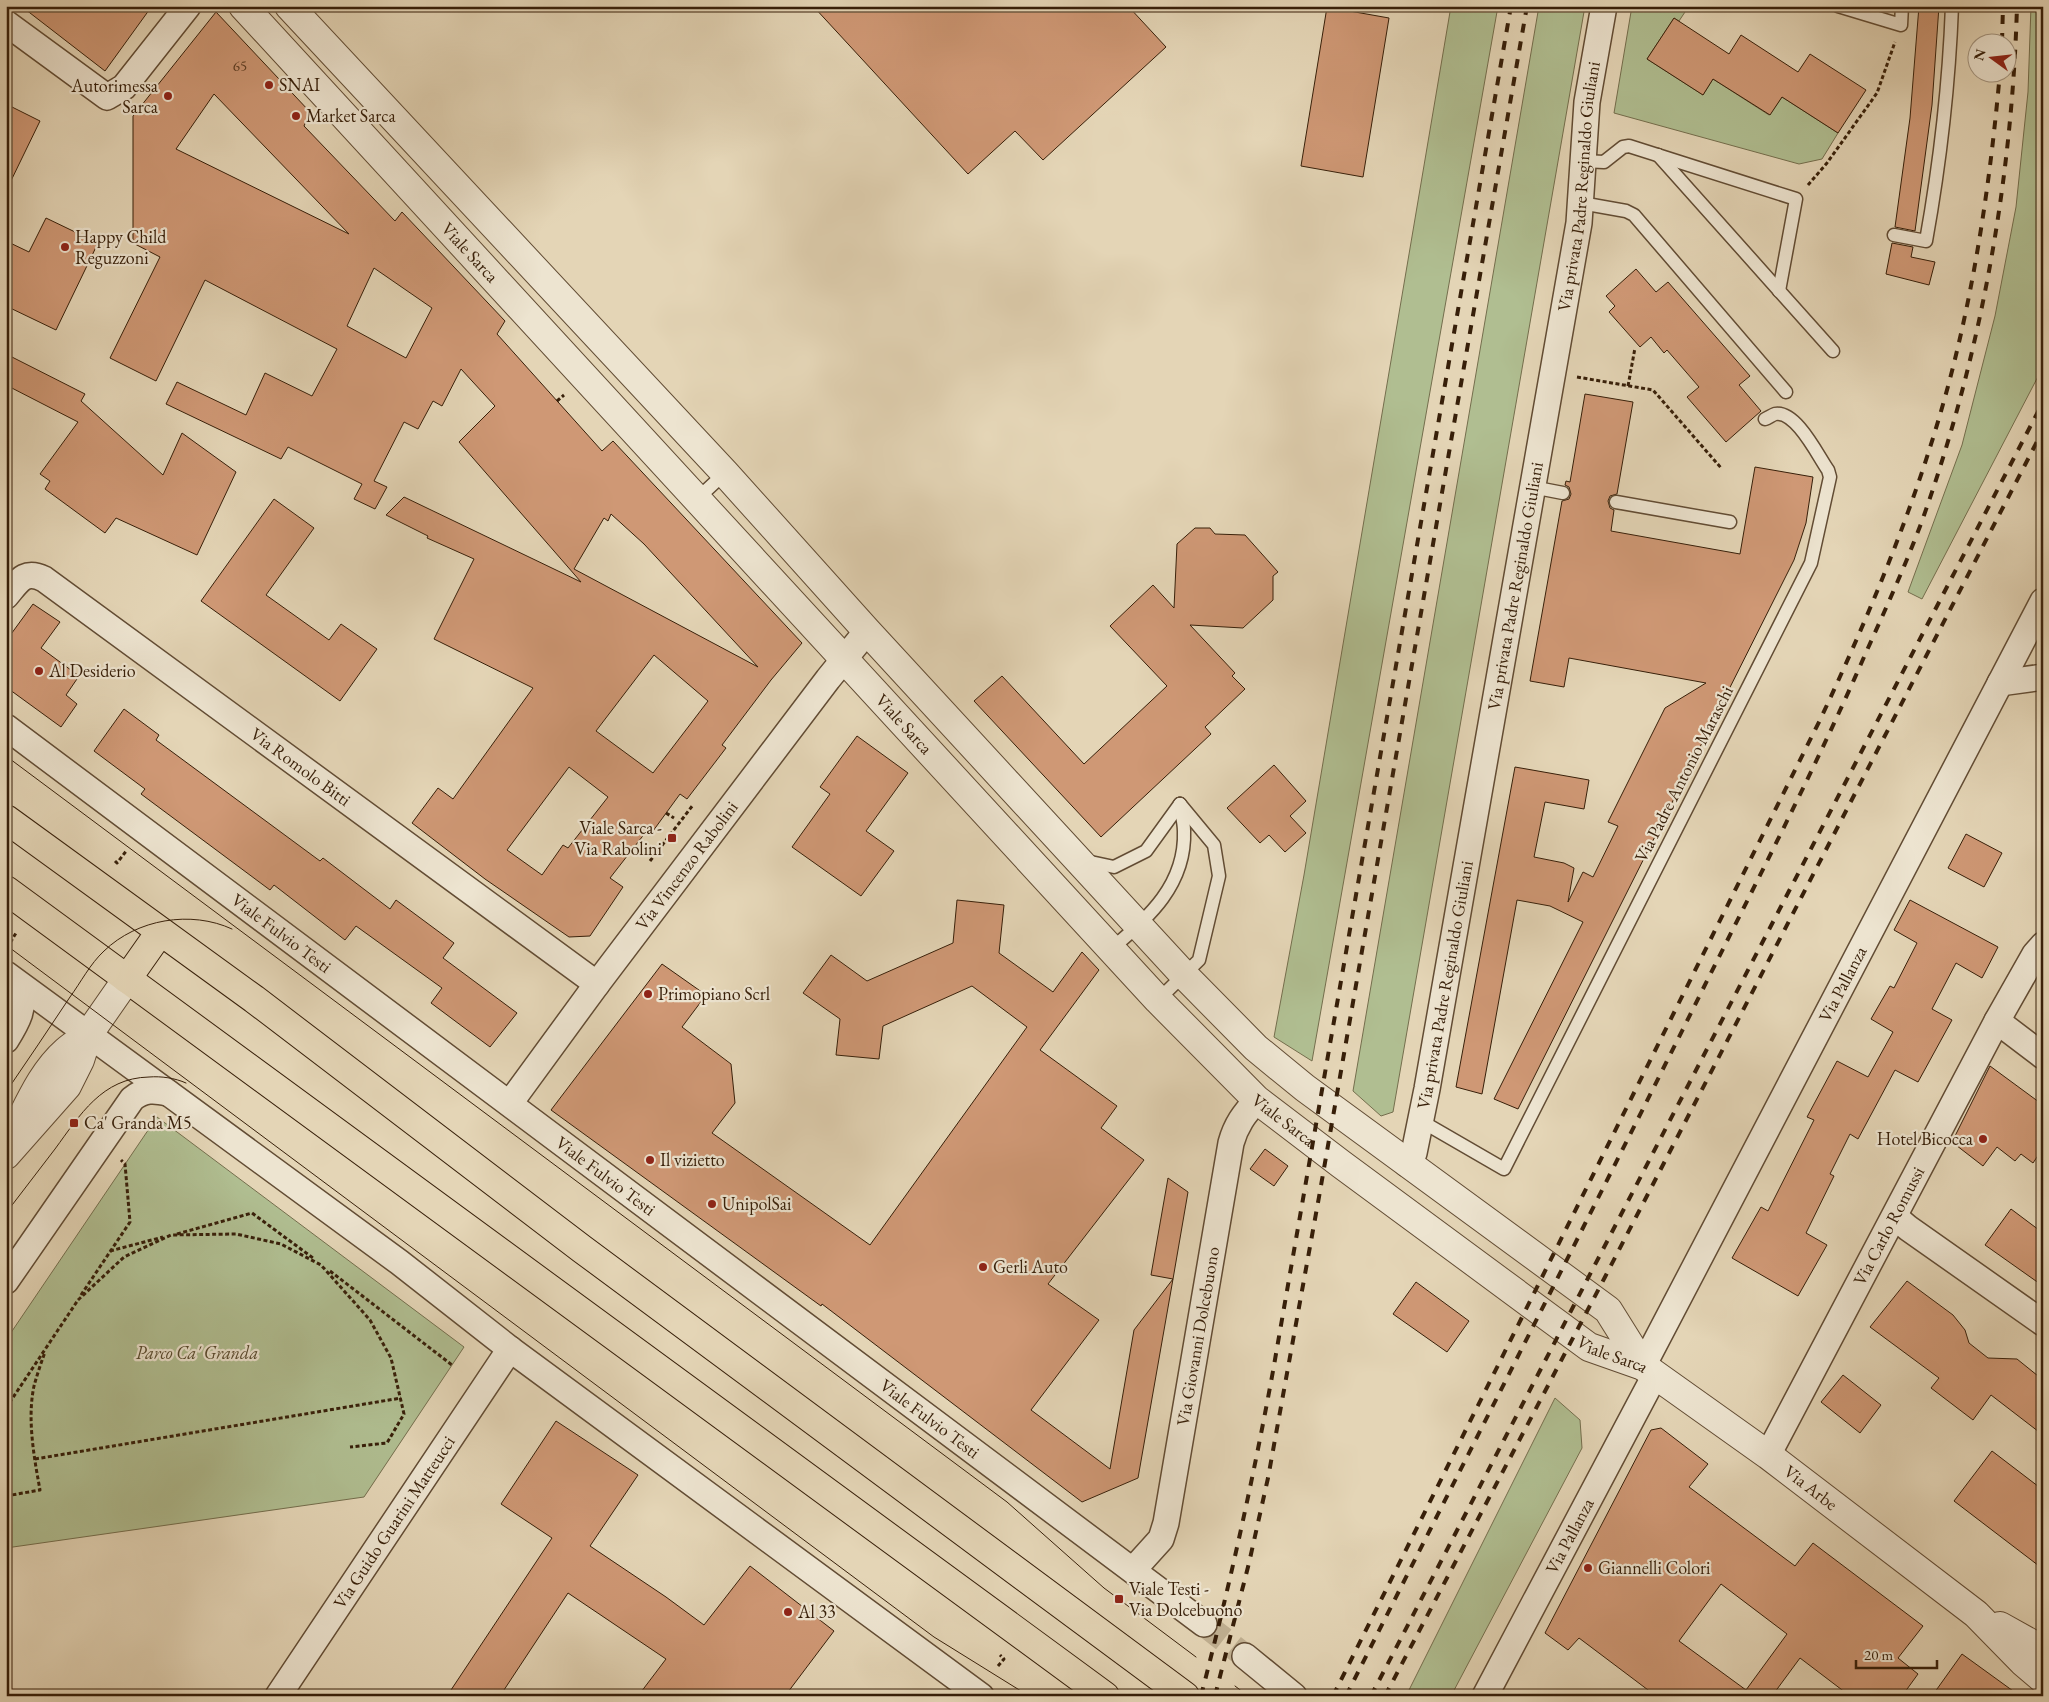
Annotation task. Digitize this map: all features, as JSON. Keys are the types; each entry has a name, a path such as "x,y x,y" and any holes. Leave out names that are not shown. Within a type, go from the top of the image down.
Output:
{"main road":[{"path":"6,819 254,999 590,1255 1185,1696"},
{"path":"6,890 1105,1696"},
{"path":"128,979 160,932"}],"street":[{"path":"6,23 106,96 124,87 188,6"},
{"name":"Viale Sarca","path":"243,6 1158,1000 1256,1100 1589,1347 1649,1371"},
{"name":"Viale Sarca","path":"289,6 725,473 867,631 1185,976 1256,1048 1305,1088 1407,1164 1608,1310 1649,1371"},
{"name":"Via privata Padre Reginaldo Giuliani","path":"1407,1164 1414,1153 1421,1121 1581,203 1587,102 1604,6"},
{"name":"Via Romolo Bitti","path":"6,596 24,577 31,575 44,578 597,984"},
{"name":"Via Pallanza","path":"1485,1696 2043,601"},
{"name":"Via Vincenzo Rabolini","path":"510,1103 597,984 867,631"},
{"path":"2000,683 2043,677"},
{"name":"Viale Fulvio Testi","path":"6,727 1204,1624"},
{"name":"Via Carlo Romussi","path":"1768,1455 2034,954 2042,946"},
{"path":"6,1148 48,1072 66,1052 88,1035 128,979"},
{"path":"14,980 399,1262 510,1349 981,1696"},
{"path":"6,1040 18,1021 24,998 14,980"},
{"path":"1998,1021 2043,1056"},
{"path":"6,1155 68,1086 80,1060 88,1035"},
{"path":"6,1281 132,1099 146,1090 168,1093"},
{"name":"Via Giovanni Dolcebuono","path":"1133,1570 1161,1539 1166,1523 1231,1143 1240,1118 1256,1100"},
{"path":"1895,1217 2043,1323"},
{"name":"Via Guido Guarini Matteucci","path":"278,1696 510,1349"},
{"name":"Via Arbe","path":"1649,1371 1768,1455 1976,1614 2023,1662 2043,1679"},
{"name":"Via Arbe","path":"1976,1614 2043,1650"},
{"path":"1245,1656 1294,1696"}],"lane":[{"path":"1838,6 1901,25 1902,6"},
{"path":"1894,235 1926,241 1937,180 1945,117 1952,6"},
{"path":"1583,161 1604,162 1623,147 1629,146 1796,198 1779,291"},
{"path":"1658,154 1833,351"},
{"path":"1581,203 1626,211 1634,215 1786,392"},
{"name":"Via Padre Antonio Maraschi","path":"1421,1121 1504,1169 1811,563 1830,476 1828,470 1795,421 1785,415 1776,414 1764,419"},
{"path":"697,500 725,473"},
{"path":"1532,487 1563,493"},
{"path":"1616,502 1730,522"},
{"path":"1080,860 1114,867 1146,851 1180,804"},
{"path":"1111,949 1140,926 1154,911 1178,873 1184,832 1180,804"},
{"path":"1158,1000 1200,960 1219,876 1214,844 1180,804"}],"path":[{"path":"1796,198 1827,164 1877,93 1901,25"},
{"path":"1628,386 1635,348"},
{"path":"1552,373 1653,390 1722,469"},
{"path":"650,861 693,805"},
{"path":"666,812 674,818"},
{"path":"6,949 16,933"},
{"path":"6,1408 130,1222 125,1164 121,1160"},
{"path":"110,1251 252,1213 452,1365"},
{"path":"78,1300 124,1257 171,1235 236,1234 281,1244 321,1265 370,1320 390,1358 404,1414 387,1443 350,1447"},
{"path":"6,1496 40,1490 32,1420 34,1386 46,1348"},
{"path":"35,1459 401,1398"}],"green space":[{"path":"1451,6 1498,6 1312,1061 1274,1037 1304,875"},
{"path":"1539,6 1585,6 1393,1112 1381,1116 1353,1091"},
{"path":"1632,6 1689,6 1679,21 1674,18 1647,59 1703,95 1713,79 1769,115 1782,97 1838,133 1822,159 1799,164 1614,113"},
{"path":"2031,6 2043,6 2043,367 1922,599 1908,592 1962,445 1995,316 2016,207 2028,92"},
{"name":"Parco Ca' Granda","path":"157,1117 464,1347 364,1497 6,1548 6,1340"},
{"path":"1555,1398 1580,1420 1582,1448 1451,1696 1406,1696"}],"building":[{"path":"21,6 152,6 105,71"},
{"path":"813,6 1128,6 1166,47 1043,160 1015,131 968,174"},
{"path":"1919,6 1939,6 1932,105 1915,231 1895,227 1910,118"},
{"path":"1327,7 1389,18 1363,177 1301,166"},
{"path":"216,12 310,112 304,126 395,221 402,212 505,321 497,334 602,451 613,441 802,643 771,680 722,745 726,748 687,799 680,794 653,831 649,828 610,878 623,887 590,936 569,937 485,879 412,823 438,788 453,799 533,688 434,639 474,559 427,538 428,536 386,515 404,497 581,582 459,442 495,406 461,369 442,406 433,401 418,429 404,422 374,481 387,487 375,509 354,499 362,484 288,447 281,459 166,404 177,382 246,415 265,373 312,396 337,349 205,280 156,381 110,358 160,257 133,243 133,116","holes":["214,94 349,234 176,149","374,268 432,308 406,358 347,326","611,514 644,544 758,667 574,569 604,518 608,521","654,655 708,701 653,773 596,731","569,767 608,797 568,848 563,845 542,875 507,850"]},
{"path":"1674,18 1729,54 1741,35 1798,72 1810,54 1866,90 1838,133 1782,97 1770,115 1713,79 1703,95 1647,59"},
{"path":"6,104 40,121 6,191"},
{"path":"46,218 98,243 56,330 6,306 6,241 29,252"},
{"path":"1892,243 1913,247 1911,257 1935,262 1929,285 1886,274"},
{"path":"1636,269 1656,292 1668,282 1750,376 1739,385 1761,411 1726,442 1687,397 1699,387 1667,350 1664,353 1651,337 1640,347 1609,312 1615,306 1606,296"},
{"path":"6,354 85,394 81,401 163,475 182,433 236,472 197,555 116,518 105,533 45,489 50,481 40,474 78,422 6,385"},
{"path":"1585,394 1633,402 1617,494 1610,496 1608,501 1610,508 1614,510 1611,531 1740,554 1755,467 1813,477 1806,523 1794,560 1518,1109 1494,1099 1583,922 1550,906 1517,900 1482,1094 1456,1087 1515,767 1589,780 1584,809 1545,802 1534,857 1564,863 1574,868 1568,902 1583,872 1593,877 1618,826 1608,822 1665,708 1706,683 1569,658 1564,687 1530,681 1562,501 1569,499 1571,494 1569,487 1565,485 1566,481 1570,482"},
{"path":"274,499 314,528 266,595 329,640 341,624 377,649 340,701 201,601"},
{"path":"1195,528 1210,528 1215,534 1245,535 1278,572 1273,576 1273,600 1243,628 1190,625 1235,673 1232,676 1245,689 1205,727 1211,734 1101,837 974,701 1002,676 1084,764 1167,686 1110,626 1153,585 1174,608 1177,544"},
{"path":"33,604 60,622 41,648 79,676 66,695 77,704 61,727 6,687 6,641"},
{"path":"124,709 159,735 156,740 320,861 323,858 390,909 396,900 454,943 443,958 517,1013 490,1047 431,1003 442,988 356,926 345,940 274,885 270,890 141,794 145,789 94,751"},
{"path":"857,736 908,773 866,831 894,851 861,896 792,847 830,794 820,787"},
{"path":"1274,765 1306,801 1290,816 1306,833 1285,852 1269,835 1260,843 1227,808"},
{"path":"1966,834 2002,853 1984,887 1948,868"},
{"path":"957,900 1004,905 999,953 1053,992 1082,952 1099,970 1040,1050 1117,1106 1101,1128 1144,1160 1048,1284 1099,1320 1031,1410 1110,1469 1134,1330 1173,1279 1138,1478 1082,1502 822,1304 821,1306 551,1110 662,964 706,995 682,1027 731,1064 735,1103 712,1133 870,1245 1027,1027 972,986 883,1026 879,1059 836,1055 840,1019 803,993 831,955 867,981 953,943"},
{"path":"1910,900 1998,947 1982,978 1956,963 1932,1009 1952,1020 1918,1082 1895,1070 1858,1139 1850,1134 1830,1174 1834,1176 1806,1233 1827,1245 1798,1296 1732,1258 1761,1207 1768,1211 1814,1120 1807,1117 1837,1061 1868,1077 1893,1032 1871,1019 1890,986 1894,988 1917,943 1894,930"},
{"path":"1990,1066 2043,1105 2043,1148 2033,1163 2021,1154 2015,1161 1997,1147 1983,1166 1952,1142"},
{"path":"1265,1149 1288,1166 1274,1186 1250,1169"},
{"path":"1168,1178 1188,1192 1173,1279 1151,1275"},
{"path":"2011,1209 2043,1233 2043,1286 1985,1245"},
{"path":"1907,1281 1953,1315 1965,1330 1969,1343 1988,1358 2017,1359 2043,1380 2043,1435 1991,1395 1973,1420 1931,1388 1939,1378 1870,1327"},
{"path":"1416,1282 1469,1321 1447,1352 1393,1314"},
{"path":"1843,1375 1881,1405 1860,1433 1821,1402"},
{"path":"556,1421 638,1475 590,1546 704,1625 750,1566 834,1631 785,1696 638,1696 666,1659 568,1593 500,1696 447,1696 552,1538 501,1504"},
{"path":"1661,1428 1708,1464 1689,1487 1795,1566 1813,1543 1923,1626 1898,1658 1918,1674 1902,1696 1850,1696 1800,1658 1772,1696 1656,1696 1579,1638 1568,1650 1545,1633 1651,1430","holes":["1721,1584 1787,1634 1746,1690 1679,1641"]},
{"path":"1992,1451 2043,1490 2043,1569 1954,1501"},
{"path":"1962,1654 2020,1696 1932,1696"}],"tunnel":[{"path":"1204,1624 1245,1656"}],"tram line":[{"path":"6,756 1007,1502 1104,1588 1196,1657"},
{"path":"6,1092 90,967 117,940 132,931 148,925 182,919 216,923 232,929"},
{"path":"6,945 934,1637 1029,1696"},
{"path":"6,1213 83,1112 105,1091 132,1079 149,1077 168,1078 186,1083"},
{"path":"1235,1686 1248,1696"}],"railway":[{"path":"1201,1696 1240,1534 1273,1371 1511,6"},
{"path":"1215,1696 1249,1563 1268,1478 1319,1197 1527,6"},
{"path":"2002,32 2003,6"},
{"path":"1346,1696 1782,832 1847,694 1916,537 1943,458 1961,395 1990,267 2008,137 2014,72 2017,6"},
{"path":"1333,1696 1820,720 1877,592 1926,461 1940,416 1961,334 1982,223 1999,82"},
{"path":"1371,1696 2043,402"},
{"path":"1385,1696 1605,1277 2043,430"}],"place":[{"name":"SNAI","path":"269,85"},
{"name":"Autorimessa Sarca","path":"168,96"},
{"name":"Market Sarca","path":"296,116"},
{"name":"Happy Child Reguzzoni","path":"65,247"},
{"name":"Al Desiderio","path":"39,671"},
{"name":"Viale Sarca - Via Rabolini","path":"672,838"},
{"name":"Primopiano Scrl","path":"648,994"},
{"name":"Ca' Granda M5","path":"74,1123"},
{"name":"Hotel Bicocca","path":"1983,1139"},
{"name":"Il vizietto","path":"650,1160"},
{"name":"UnipolSai","path":"712,1204"},
{"name":"Gerli Auto","path":"983,1267"},
{"name":"Giannelli Colori","path":"1588,1568"},
{"name":"Viale Testi - Via Dolcebuono","path":"1119,1599"},
{"name":"Al 33","path":"788,1612"}]}
